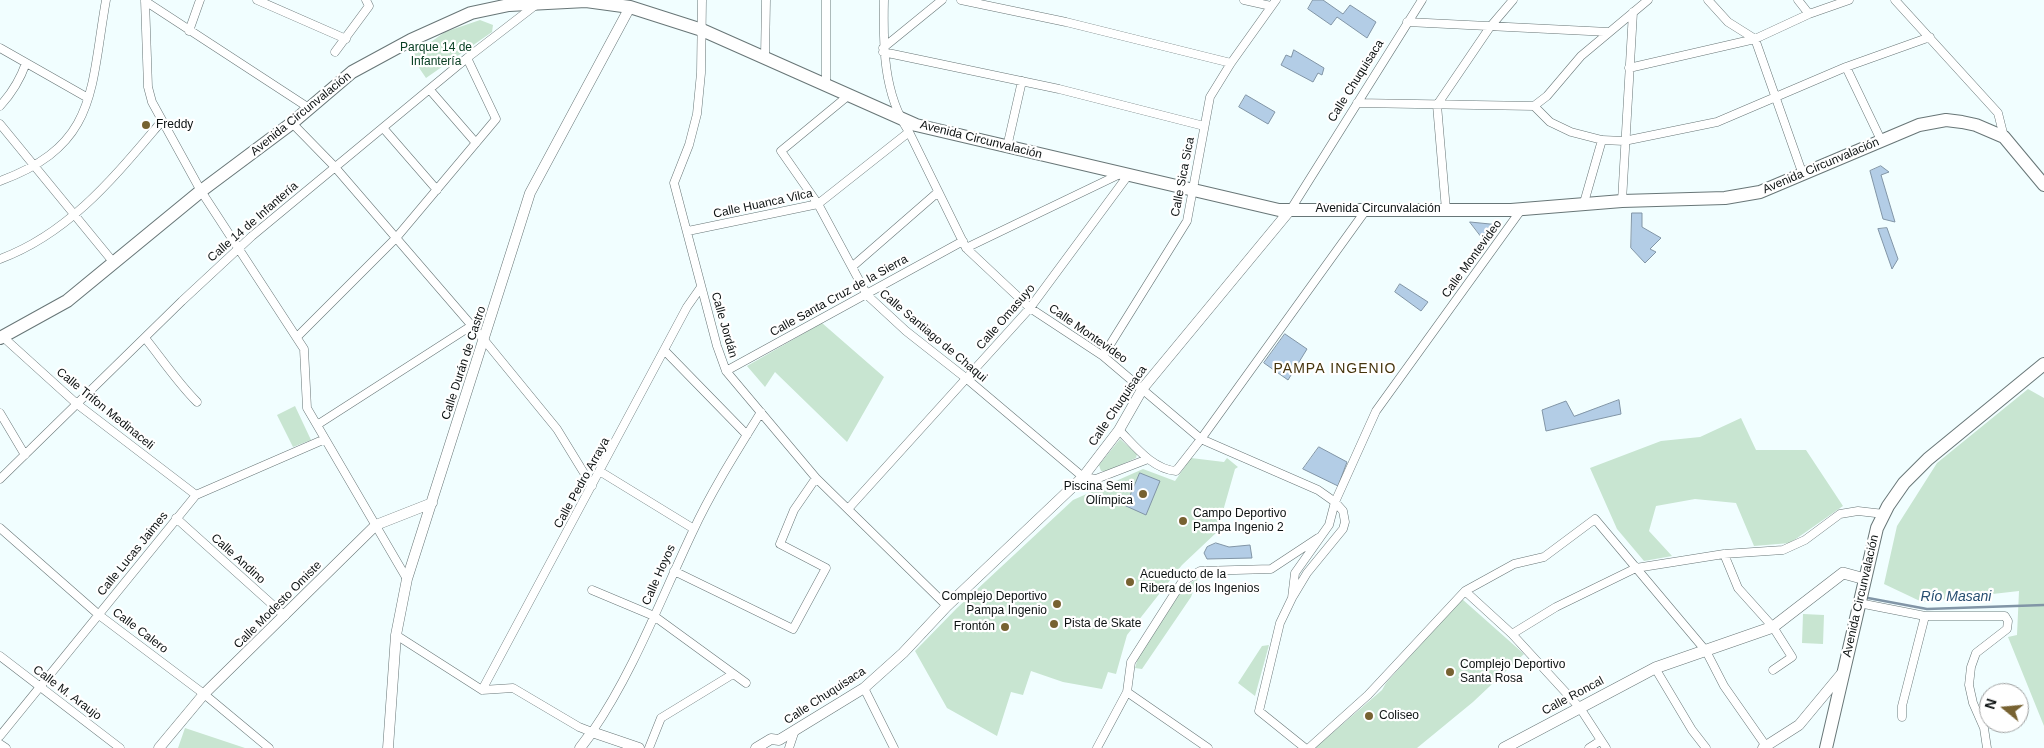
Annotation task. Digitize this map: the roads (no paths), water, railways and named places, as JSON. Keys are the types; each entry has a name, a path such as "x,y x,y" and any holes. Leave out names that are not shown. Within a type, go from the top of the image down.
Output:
{"highway":[{"name":"Avenida Circunvalación","path":"2,338 66,301 201,191 292,123 352,72 411,40 471,13 541,1 586,1 630,7 702,30 916,124 1279,210 1521,210 1583,206 1622,201 1734,196 1760,192 1919,124 1946,120 1976,125 2004,137 2044,185"},
{"name":"Avenida Circunvalación","path":"1826,748 1845,671 1864,579 1877,528 1884,514 1904,482 1928,459 2044,364"}],"main road":[{"name":"Calle Durán de Castro","path":"388,748 396,635 407,580 485,341 530,193 630,7"},
{"name":"Calle Chuquisaca","path":"759,747 771,739 779,740 864,688 903,653 947,606 1083,477 1119,430 1143,388 1292,209"},
{"name":"Calle Modesto Omiste","path":"158,748 204,694 376,525 432,503"},
{"name":"Calle Roncal","path":"1504,748 1655,668 1772,627 1795,612 1843,573 1864,579"},
{"path":"1764,747 1799,725 1845,671"},
{"path":"592,732 640,748"},
{"name":"Calle Hoyos","path":"580,748 592,732"}],"street":[{"path":"0,181 34,167 67,141 79,125 88,98 106,0"},
{"path":"189,31 200,0"},
{"path":"258,0 346,39"},
{"path":"335,52 369,6 366,0"},
{"name":"Calle Jordán","path":"702,0 697,114 689,145 674,183 701,287 726,371 816,478 947,606"},
{"path":"765,58 766,0"},
{"path":"826,0 826,85"},
{"name":"Calle Montevideo","path":"884,0 883,50 893,100 900,118 909,132 964,245 1030,308 1103,356 1201,439 1318,490 1336,502"},
{"path":"883,50 942,0"},
{"path":"961,0 1066,22 1231,63"},
{"path":"1244,0 1274,3"},
{"name":"Calle Chuquisaca","path":"1292,209 1422,0"},
{"path":"1446,210 1437,105 1490,27 1513,0"},
{"path":"1357,103 1534,106 1547,96 1581,56 1648,0"},
{"path":"1708,0 1728,22 1755,39 1778,98 1803,175"},
{"path":"1798,0 1809,14"},
{"path":"1629,68 1755,39 1809,14 1849,0"},
{"path":"1895,0 1930,36 1998,113 2004,137"},
{"path":"145,1 309,108"},
{"path":"145,1 148,87 152,102 201,191 304,348 307,408 407,580"},
{"name":"Calle 14 de Infantería","path":"0,479 182,301 239,249 334,166 384,129 467,58 541,1"},
{"name":"Calle Sica Sica","path":"1103,356 1187,221 1210,97 1231,63 1274,3"},
{"path":"1622,201 1632,12"},
{"path":"1407,22 1610,32"},
{"path":"1534,106 1550,122 1570,132 1602,140 1624,141 1717,122 1778,98 1846,67 1930,36"},
{"path":"0,48 88,98"},
{"path":"883,50 1022,81 1204,126"},
{"path":"297,337 396,238 496,119 467,58"},
{"path":"0,106 12,93 26,63"},
{"path":"1846,67 1881,140"},
{"path":"1007,147 1022,81"},
{"path":"430,90 476,143"},
{"name":"Calle Santiago de Chaqui","path":"849,95 781,152 818,204 867,295 906,331 967,379 1083,477"},
{"path":"0,259 24,250 46,237 101,192 162,121"},
{"path":"292,123 334,166 485,341 557,429 592,486"},
{"path":"0,124 114,263"},
{"path":"384,129 437,190"},
{"name":"Calle Huanca Vilca","path":"688,231 818,204 909,132"},
{"path":"1583,206 1602,140"},
{"name":"Calle Santa Cruz de la Sierra","path":"726,371 964,245 1126,173"},
{"name":"Calle Omasuyo","path":"848,509 1030,308 1126,173"},
{"path":"853,266 938,192"},
{"path":"1119,430 1148,459 1168,470 1176,471 1366,210"},
{"name":"Calle Montevideo","path":"1307,748 1259,711 1280,623 1292,598 1295,573 1329,525 1336,502 1376,411 1521,210"},
{"name":"Calle Pedro Arraya","path":"482,690 601,472 664,351 701,287"},
{"path":"317,425 471,326"},
{"name":"Calle Trifon Medinaceli","path":"2,338 77,404 196,495"},
{"path":"145,338 174,374 178,383 197,402"},
{"path":"664,351 747,435"},
{"name":"Calle Hoyos","path":"592,732 607,710 654,616 694,529 761,412"},
{"path":"0,413 25,455"},
{"name":"Calle Lucas Jaimes","path":"0,736 196,495 325,439"},
{"path":"1083,477 1096,479 1148,459"},
{"path":"601,472 694,529"},
{"path":"674,571 793,630 826,568 780,544 794,510 816,478"},
{"path":"1292,598 1307,574 1342,529 1345,522 1343,511 1336,502"},
{"path":"1512,634 1556,607 1636,568 1724,554 1783,550 1805,540 1840,514 1858,511 1884,514"},
{"name":"Calle Andino","path":"176,518 284,616"},
{"path":"1307,748 1368,695 1465,591 1514,564 1544,557 1595,520 1706,651 1724,686 1764,747"},
{"name":"Calle Calero","path":"0,528 99,615 204,694 269,748"},
{"path":"1097,748 1127,692 1131,662 1182,582 1200,571 1271,569 1321,535"},
{"path":"1724,554 1738,588 1772,627 1792,657 1773,670"},
{"path":"592,590 654,616 746,684"},
{"path":"1465,591 1512,634 1580,708 1606,748"},
{"path":"1859,602 1925,616 2006,616 2008,621 2007,629 1976,653 1971,667 1969,684 1972,704 1984,728 1987,748"},
{"path":"1902,717 1902,706 1925,616"},
{"path":"396,635 482,690 514,688 579,727 592,732"},
{"name":"Calle M. Araujo","path":"0,656 120,748"},
{"path":"1655,668 1692,730 1706,748"},
{"path":"648,748 661,718 733,674"},
{"path":"864,688 893,748"},
{"path":"1127,692 1208,748"},
{"path":"789,748 795,730"},
{"path":"1590,748 1600,740"},
{"path":"0,744 6,748"}],"water":[{"path":"1313,0 1323,0 1343,14 1350,5 1376,22 1367,38 1337,17 1331,25 1308,9"},
{"path":"1294,50 1324,68 1322,75 1318,73 1313,82 1281,65 1286,55 1291,57"},
{"path":"1246,95 1275,112 1268,124 1239,107"},
{"path":"1881,166 1889,172 1881,175 1895,222 1883,219 1870,171"},
{"path":"1632,213 1642,213 1642,227 1661,238 1650,249 1656,252 1645,263 1631,248"},
{"path":"1470,222 1500,225 1487,244"},
{"path":"1887,228 1898,259 1892,269 1878,229"},
{"path":"1400,284 1428,302 1421,311 1395,292"},
{"path":"1285,334 1307,349 1288,380 1264,363"},
{"path":"1619,400 1621,414 1546,431 1542,410 1566,401 1574,416"},
{"path":"1319,447 1347,462 1338,486 1303,469"},
{"name":"Piscina Semi Olímpica","path":"1140,473 1160,481 1146,515 1126,506"},
{"path":"1216,543 1229,547 1250,545 1252,558 1207,559 1204,553 1207,547"}],"waterway":[{"name":"Río Masani","path":"1868,598 1927,609 2044,605"}],"place":[{"name":"Freddy","path":"146,125"},
{"name":"Piscina Semi Olímpica","path":"1143,494"},
{"name":"Campo Deportivo Pampa Ingenio 2","path":"1183,521"},
{"name":"Acueducto de la Ribera de los Ingenios","path":"1130,582"},
{"name":"Complejo Deportivo Pampa Ingenio","path":"1057,604"},
{"name":"Pista de Skate","path":"1054,624"},
{"name":"Frontón","path":"1005,627"},
{"name":"Complejo Deportivo Santa Rosa","path":"1450,672"},
{"name":"Coliseo","path":"1369,716"}],"district":[{"name":"PAMPA INGENIO","path":"1335,369"}],"park label":[{"name":"Parque 14 de Infantería","path":"436,55"}]}
